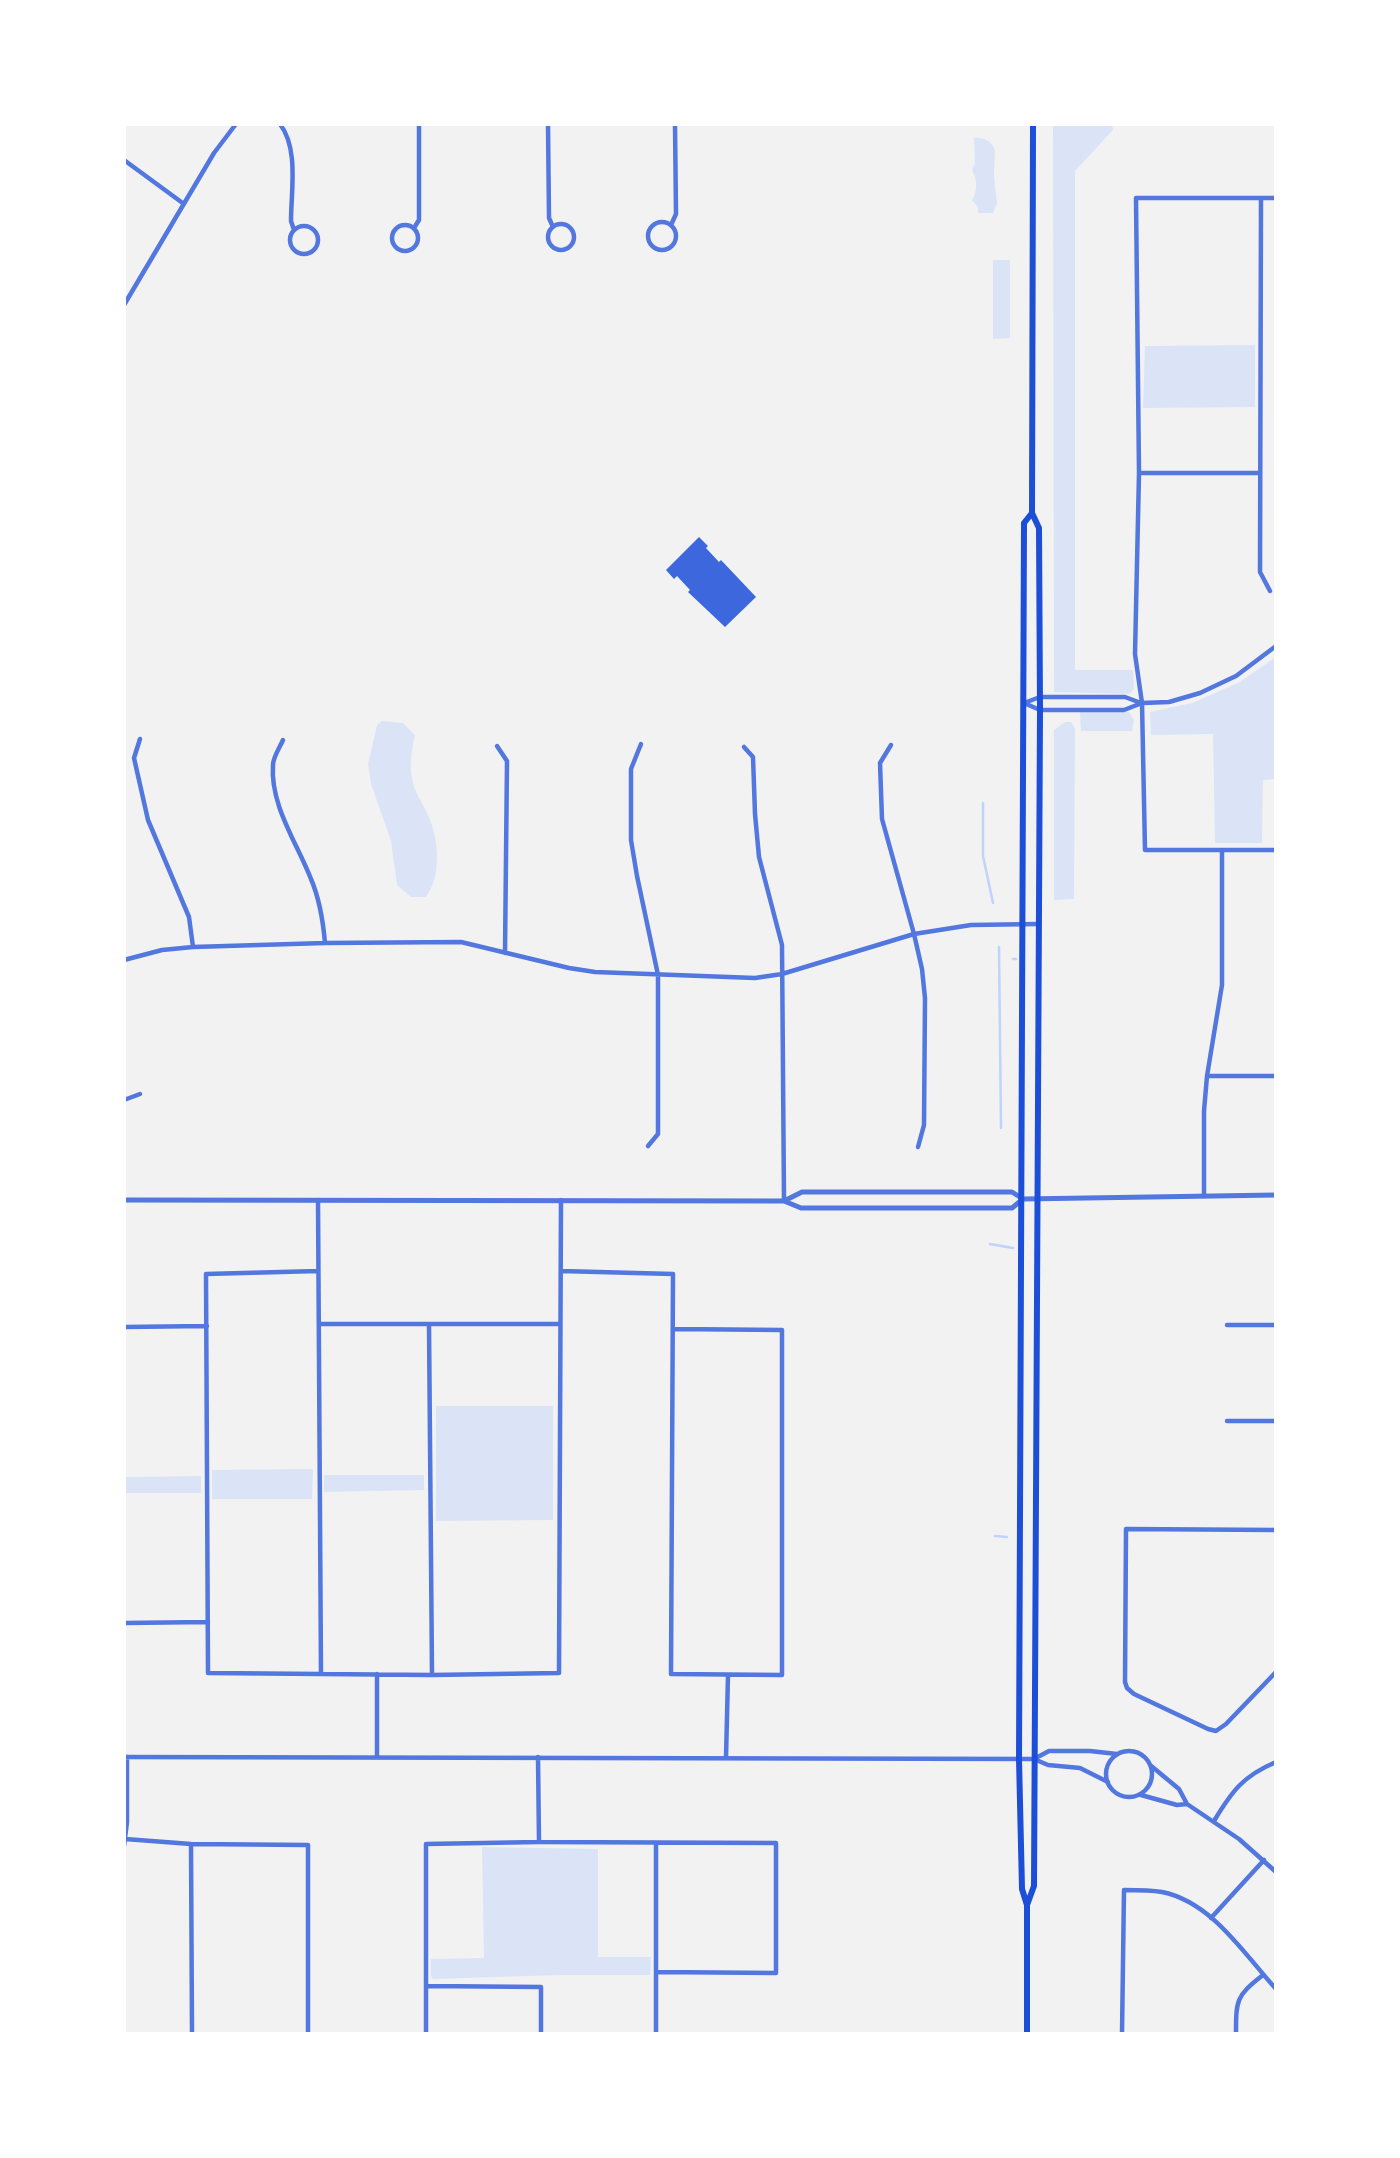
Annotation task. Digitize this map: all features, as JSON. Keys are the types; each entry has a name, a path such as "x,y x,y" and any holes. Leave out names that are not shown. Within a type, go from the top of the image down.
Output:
{"main road":[{"path":"1027,1905 1034,1886 1040,710 1039,528 1032,513 1033,124"},
{"path":"1027,2034 1027,1905 1022,1889 1020,1759 1024,523 1032,513"}],"street":[{"path":"124,305 214,153 236,124"},
{"path":"280,124 286,132 291,160 290,221 294,230 290,239 294,249 301,253 314,248 317,236 311,228 301,226 294,230"},
{"path":"414,228 418,220 418,124"},
{"path":"548,124 549,218 553,227"},
{"path":"671,225 661,222 652,227 649,238 653,246 665,249 673,245 676,236 671,225 676,214 675,124"},
{"path":"124,160 184,204"},
{"path":"1276,198 1136,198 1139,473 1136,654 1142,703 1145,850 1276,850"},
{"path":"1261,198 1259,572 1270,591"},
{"path":"561,224 572,229 575,238 570,247 559,250 551,245 548,237 553,227 561,224"},
{"path":"404,225 414,228 418,240 413,249 403,252 392,240 397,228 404,225"},
{"path":"1139,473 1260,473"},
{"path":"1024,703 1040,710 1125,710 1142,703 1169,702 1200,693 1236,676 1276,646"},
{"path":"1024,703 1040,697 1125,697 1142,703"},
{"path":"140,739 134,758 148,820 189,917 193,947"},
{"path":"283,740 273,763 275,790 283,816 312,880 322,911 325,943"},
{"path":"641,744 631,769 631,840 658,975 658,1134 648,1146"},
{"path":"891,745 880,763 882,818 914,934 925,998 924,1125 918,1147"},
{"path":"497,746 507,761 505,953"},
{"path":"744,747 753,757 759,857 782,945 784,1200"},
{"path":"1204,1196 1204,1111 1222,985 1222,850"},
{"path":"124,960 162,950 193,947 461,942 596,972 755,978 782,974 914,934 971,925 1038,924"},
{"path":"1207,1076 1276,1076"},
{"path":"124,1100 139,1094"},
{"path":"124,1199 784,1200 802,1192 1012,1192 1023,1199 1276,1195"},
{"path":"318,1199 321,1674"},
{"path":"784,1200 802,1208 1012,1208 1023,1199"},
{"path":"318,1271 206,1273 208,1673 559,1673 561,1200"},
{"path":"561,1271 673,1274 671,1674 782,1675 782,1331 673,1329"},
{"path":"319,1324 560,1324"},
{"path":"429,1324 432,1675"},
{"path":"124,1327 207,1325"},
{"path":"1227,1325 1276,1325"},
{"path":"1227,1421 1276,1421"},
{"path":"1276,1530 1126,1529 1125,1682 1134,1695 1216,1731 1276,1672"},
{"path":"124,1623 208,1622"},
{"path":"377,1674 377,1757"},
{"path":"726,1758 728,1675"},
{"path":"1034,1759 1049,1751 1118,1754 1130,1751 1142,1755 1179,1789 1187,1804 1264,1860 1276,1872"},
{"path":"1108,1782 1108,1766 1118,1754"},
{"path":"124,1846 126,1757 1034,1759 1048,1765 1080,1768 1108,1782 1121,1796 1134,1797 1150,1785 1150,1765"},
{"path":"538,1757 539,1842"},
{"path":"1214,1822 1237,1787 1252,1774 1276,1762"},
{"path":"1140,1794 1177,1805 1187,1804"},
{"path":"125,1839 191,1844 308,1845 308,2034"},
{"path":"656,1843 656,2034"},
{"path":"426,2034 426,1844 776,1843 776,1973 656,1972"},
{"path":"191,1844 192,2034"},
{"path":"1211,1918 1264,1860"},
{"path":"1122,2034 1124,1890 1162,1892 1183,1899 1211,1918 1276,1989"},
{"path":"1236,2034 1236,2005 1245,1989 1263,1975"},
{"path":"426,1986 541,1987 541,2034"}],"shaded area":[{"path":"1053,124 1112,124 1113,130 1075,171 1075,670 1133,670 1134,689 1129,694 1054,692"},
{"path":"974,138 987,140 995,150 997,203 993,213 978,213 978,207 972,200 976,185 972,170 975,163"},
{"path":"993,260 1010,260 1010,338 993,339"},
{"path":"1255,345 1255,407 1143,408 1145,346"},
{"path":"1276,657 1276,779 1263,780 1262,843 1215,843 1213,734 1151,735 1150,712 1192,703 1238,683"},
{"path":"1080,712 1129,712 1134,720 1132,731 1081,731"},
{"path":"382,721 403,723 415,735 411,762 412,778 431,823 437,856 435,878 426,897 411,897 397,885 391,841 371,784 368,764 377,725"},
{"path":"1065,722 1071,722 1075,728 1074,899 1054,900 1054,730"},
{"path":"436,1406 553,1406 553,1520 436,1521"},
{"path":"313,1469 312,1499 212,1499 212,1470"},
{"path":"324,1475 424,1475 424,1490 324,1492"},
{"path":"201,1476 201,1493 124,1493 124,1477"},
{"path":"482,1847 598,1849 598,1957 651,1957 650,1975 433,1979 431,1959 484,1958"}],"building":[{"path":"699,537 719,562 721,560 756,597 725,627 688,592 690,590 677,576 674,579 666,570"}],"waterway":[{"path":"983,803 983,856 993,903"},
{"path":"999,947 1001,1128"},
{"path":"990,1244 1013,1248"},
{"path":"995,1536 1007,1537"}]}
